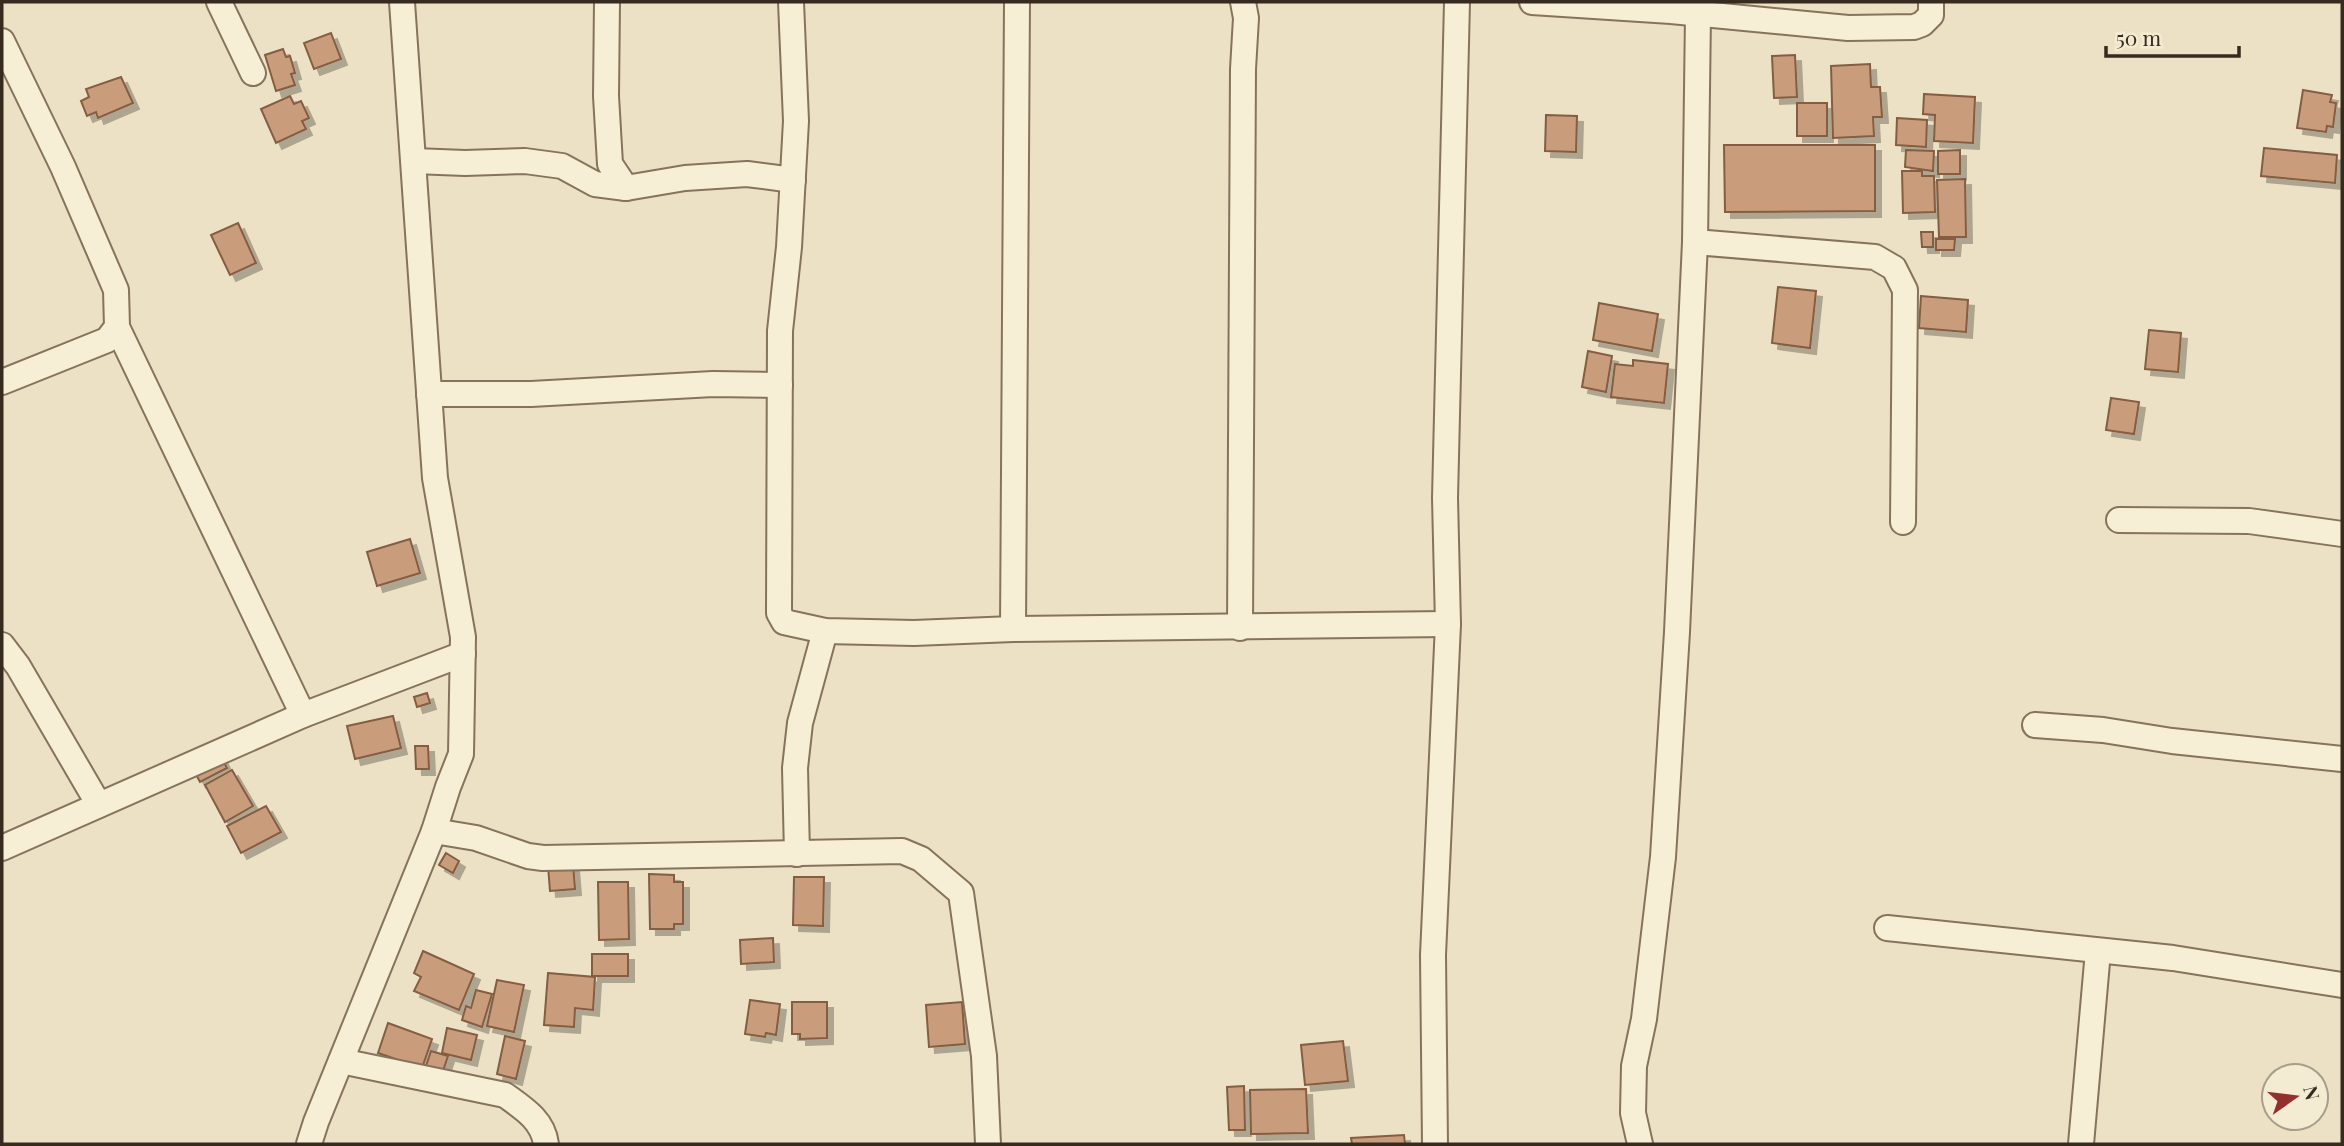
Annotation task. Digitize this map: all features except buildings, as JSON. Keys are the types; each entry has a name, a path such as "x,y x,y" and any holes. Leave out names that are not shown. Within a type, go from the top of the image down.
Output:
{"street":[{"path":"219,2 253,73"},
{"path":"309,1144 434,831 461,754 463,637 435,478 402,2"},
{"path":"607,2 606,96 610,164 626,188"},
{"path":"791,2 796,121 789,247 780,331 779,613 784,622 825,631 914,633 1013,629 1448,624"},
{"path":"1013,629 1017,2"},
{"path":"1240,628 1243,83 1246,18 1243,2"},
{"path":"1435,1144 1433,955 1448,624 1445,498 1457,2"},
{"path":"1532,2 1848,28 1914,27 1922,24 1931,15 1931,2"},
{"path":"1640,1144 1633,1114 1633,1066 1644,1019 1663,857 1677,632 1695,242 1698,14"},
{"path":"2,41 63,167 116,290 117,327 303,715"},
{"path":"414,161 525,161 562,166 595,184 626,188 685,178 747,174 793,180"},
{"path":"1695,242 1875,257 1894,268 1905,290 1903,522"},
{"path":"2,382 107,340 117,327"},
{"path":"429,394 531,394 713,384 780,385"},
{"path":"2119,520 2249,521 2342,534"},
{"path":"797,853 795,768 800,723 825,631"},
{"path":"2,645 18,666 99,805"},
{"path":"2,848 303,715 463,654"},
{"path":"2035,725 2103,730 2172,741 2342,759"},
{"path":"434,831 475,838 542,858 902,851 921,859 961,893 984,1056 988,1144"},
{"path":"1887,929 2220,965 2342,985"},
{"path":"2081,1144 2098,951"},
{"path":"341,1061 505,1095 526,1110 545,1132 546,1144"}]}
